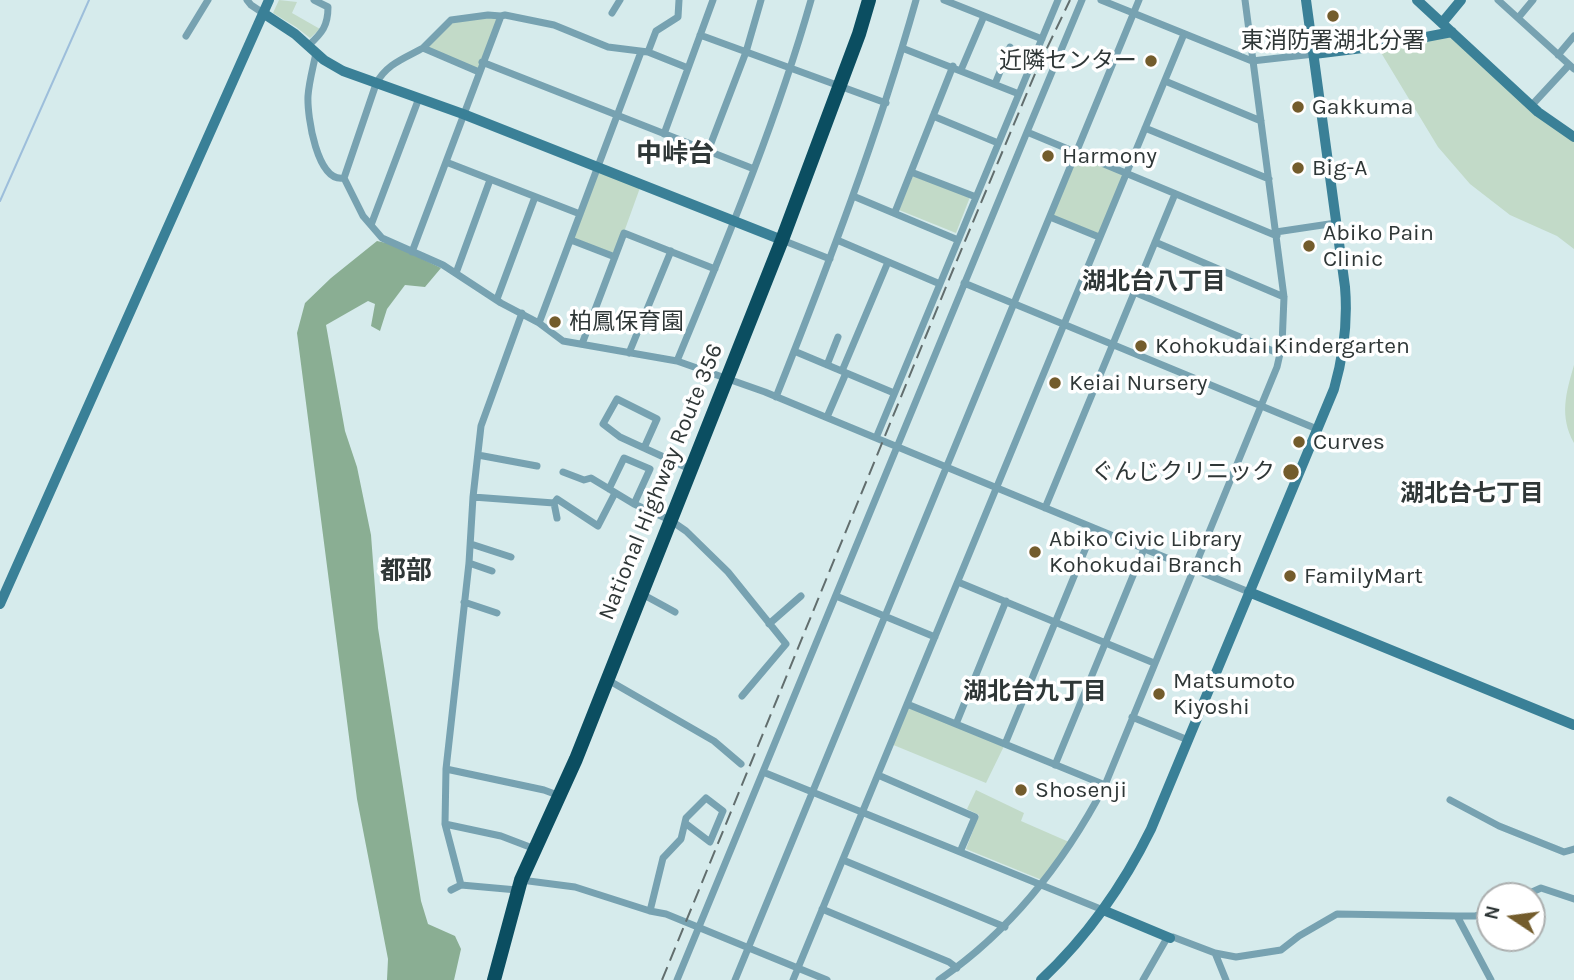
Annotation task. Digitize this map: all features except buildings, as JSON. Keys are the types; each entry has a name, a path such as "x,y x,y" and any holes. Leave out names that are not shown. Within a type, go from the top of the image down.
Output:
{"highway":[{"name":"National Highway Route 356","path":"494,980 519,885 560,796 782,240 869,0"}],"street":[{"path":"186,36 208,0"},
{"path":"247,0 342,71 463,114 830,259"},
{"path":"0,604 270,0"},
{"path":"314,0 328,7 328,11 323,32 312,49 307,99 319,161 335,178 344,178"},
{"path":"612,13 620,0"},
{"path":"539,323 644,52 656,31 678,17 678,0"},
{"path":"664,134 713,0"},
{"path":"708,151 746,52 761,0"},
{"path":"677,361 754,169 791,69 811,0"},
{"path":"776,397 830,259 886,103 916,0"},
{"path":"944,0 1042,39"},
{"path":"876,438 1058,0"},
{"path":"677,980 1082,0"},
{"path":"1101,0 1252,61 1379,46 1452,32"},
{"path":"735,980 1139,0"},
{"path":"939,980 1005,927 1042,886 1068,849 1105,785 1280,354 1284,297 1245,0"},
{"path":"1041,980 1103,910 1140,850 1334,389 1346,333 1345,287 1306,0"},
{"path":"1417,0 1531,106 1574,137"},
{"path":"1442,23 1461,0"},
{"path":"1498,0 1572,67 1531,106"},
{"path":"1518,18 1533,0"},
{"path":"688,68 644,52 608,47 534,20 505,15 451,20 424,48 392,64 380,76 344,178 363,216 382,238 456,273 539,323 563,341 677,361 716,374 1574,725"},
{"path":"412,252 501,16"},
{"path":"895,212 933,116 984,16"},
{"path":"793,980 1184,34"},
{"path":"700,35 886,103"},
{"path":"1558,55 1574,36"},
{"path":"995,84 1010,47"},
{"path":"424,48 479,72"},
{"path":"902,48 1019,94"},
{"path":"482,62 754,169"},
{"path":"1165,81 1261,121"},
{"path":"370,225 419,98"},
{"path":"933,116 998,143"},
{"path":"1145,128 1269,178"},
{"path":"1027,132 1277,234 1336,223"},
{"path":"446,162 580,214"},
{"path":"911,172 976,197"},
{"path":"456,273 491,180"},
{"path":"1045,508 1175,194"},
{"path":"853,196 958,240"},
{"path":"497,299 535,197"},
{"path":"1050,217 1099,237"},
{"path":"582,344 624,233 715,269"},
{"path":"571,240 615,257"},
{"path":"837,240 940,284"},
{"path":"1155,242 1284,297"},
{"path":"629,353 671,251"},
{"path":"827,418 888,261"},
{"path":"964,283 1317,429"},
{"path":"1134,292 1280,354"},
{"path":"461,885 445,824 446,769 471,544 473,498 484,414 522,313"},
{"path":"827,365 838,337"},
{"path":"794,351 894,393"},
{"path":"644,449 657,419 617,399 603,424 620,437 644,449 690,469"},
{"path":"478,455 537,466"},
{"path":"473,498 554,503 557,499 598,526 624,458 650,469 634,504"},
{"path":"564,472 584,480 591,478 686,531 728,572 786,644 741,696"},
{"path":"554,503 557,518"},
{"path":"1005,744 1094,528"},
{"path":"471,544 511,557"},
{"path":"1055,765 1144,549"},
{"path":"469,563 492,571"},
{"path":"958,582 1154,663"},
{"path":"641,593 675,612"},
{"path":"769,624 801,596"},
{"path":"836,596 935,637"},
{"path":"956,724 1006,601"},
{"path":"464,602 497,613"},
{"path":"607,679 714,741 741,764"},
{"path":"907,704 1105,785"},
{"path":"1132,717 1188,740"},
{"path":"446,769 544,790 560,796"},
{"path":"763,772 1168,938 1173,937 1215,953 1236,957 1281,950 1337,914 1476,916"},
{"path":"878,775 975,817 960,852"},
{"path":"650,911 663,858 681,839 686,818 706,798 723,811 710,842 685,823"},
{"path":"1450,800 1499,826 1564,852 1572,850 1574,840"},
{"path":"445,824 501,836 534,849"},
{"path":"843,860 1005,927"},
{"path":"451,890 461,885 575,887 666,914 827,980"},
{"path":"1546,890 1574,899"},
{"path":"822,909 949,962 957,968"},
{"path":"1457,916 1491,980"},
{"path":"1143,980 1168,938"},
{"path":"1215,953 1226,980"}],"green space":[{"path":"279,0 297,2 292,13 320,29 310,38 273,13"},
{"path":"501,16 479,72 423,48 451,20"},
{"path":"1452,32 1574,137 1574,249 1557,236 1510,215 1470,184 1438,147 1377,46"},
{"path":"1076,153 1126,174 1099,237 1050,217"},
{"path":"597,168 641,185 615,257 571,240"},
{"path":"913,175 970,197 956,233 899,210"},
{"path":"377,241 391,244 441,268 425,287 405,285 387,309 380,331 371,326 375,304 368,301 326,325 345,431 357,467 371,535 378,628 421,901 428,924 455,936 461,949 454,980 387,980 388,959 357,799 297,333 305,303"},
{"path":"1574,365 1574,443 1569,433 1565,404"},
{"path":"907,704 1005,744 986,783 891,744"},
{"path":"976,790 1024,813 1021,821 1069,842 1042,880 966,849 979,815 967,809"}],"waterway":[{"path":"0,201 89,0"}],"railway":[{"path":"662,980 955,265 1037,69 1070,0"}],"place":[{"name":"東消防署湖北分署","path":"1333,16"},
{"name":"近隣センター","path":"1151,61"},
{"name":"Gakkuma","path":"1298,107"},
{"name":"Harmony","path":"1048,156"},
{"name":"Big-A","path":"1298,168"},
{"name":"Abiko Pain Clinic","path":"1309,246"},
{"name":"柏鳳保育園","path":"555,322"},
{"name":"Kohokudai Kindergarten","path":"1141,346"},
{"name":"Keiai Nursery","path":"1055,383"},
{"name":"Curves","path":"1299,442"},
{"name":"ぐんじクリニック","path":"1291,472"},
{"name":"Abiko Civic Library Kohokudai Branch","path":"1035,552"},
{"name":"FamilyMart","path":"1290,576"},
{"name":"Matsumoto Kiyoshi","path":"1159,694"},
{"name":"Shosenji","path":"1021,790"}],"district":[{"name":"中峠台","path":"675,155"},
{"name":"湖北台八丁目","path":"1154,282"},
{"name":"湖北台七丁目","path":"1472,494"},
{"name":"都部","path":"406,572"},
{"name":"湖北台九丁目","path":"1035,692"}]}
